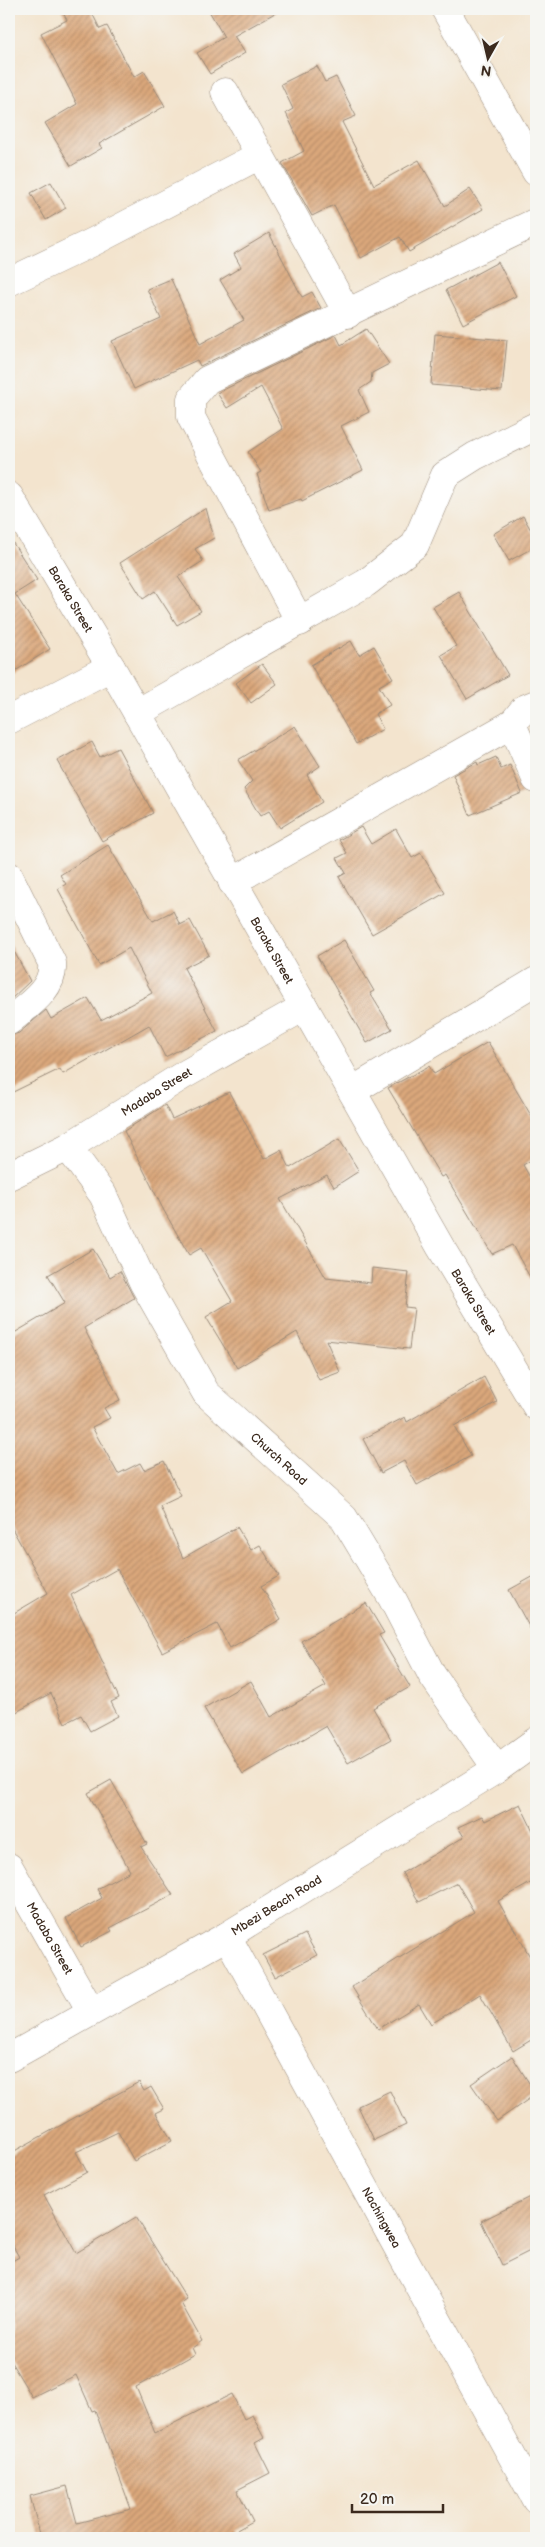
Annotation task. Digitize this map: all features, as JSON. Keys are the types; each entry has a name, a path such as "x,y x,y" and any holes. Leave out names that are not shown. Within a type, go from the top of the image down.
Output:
{"street":[{"path":"445,9 536,172"},
{"path":"225,92 348,314"},
{"path":"9,282 93,242 260,155"},
{"path":"300,622 191,417 191,400 207,380 348,314 536,222"},
{"path":"136,713 366,583 415,545 446,475 475,456 536,426"},
{"name":"Baraka Street","path":"9,496 111,667 441,1248 536,1406"},
{"path":"9,720 111,667"},
{"path":"232,882 512,724 524,710 536,704"},
{"path":"512,724 536,779"},
{"path":"9,876 52,963 53,971 48,986 9,1021"},
{"path":"352,1091 536,981"},
{"name":"Madaba Street","path":"9,1176 68,1147 182,1076 304,1007"},
{"name":"Church Road","path":"68,1147 103,1195 143,1282 206,1393 344,1518 392,1598 432,1675 497,1769"},
{"name":"Mbezi Beach Road","path":"9,2058 227,1936 535,1744"},
{"name":"Madaba Street","path":"9,1867 91,2011"},
{"name":"Nachingwea","path":"227,1936 536,2500"}],"building":[{"path":"61,9 90,9 100,29 107,26 134,77 144,71 165,106 99,144 102,148 71,166 45,123 77,104 41,33 67,20"},
{"path":"208,9 282,9 234,36 245,53 210,74 197,53 224,37"},
{"path":"317,66 325,82 336,77 356,116 342,122 374,185 419,160 445,206 470,189 483,209 409,252 400,237 361,258 334,205 312,216 282,163 304,151 286,113 293,109 281,84"},
{"path":"51,182 66,208 46,220 31,193"},
{"path":"269,233 302,297 312,292 321,308 200,366 197,360 134,389 112,341 161,319 147,289 171,279 200,344 244,320 220,280 241,267 234,254"},
{"path":"498,262 516,296 463,324 446,290"},
{"path":"366,329 389,364 372,373 371,382 359,390 369,412 341,426 363,470 302,501 301,499 269,510 257,474 261,472 248,452 283,429 261,387 227,408 217,393 336,335 341,345"},
{"path":"435,334 507,340 502,391 431,385"},
{"path":"206,508 214,538 195,549 203,561 178,577 201,611 177,625 155,591 143,599 120,563"},
{"path":"523,516 536,539 536,546 509,561 493,534"},
{"path":"9,537 37,580 15,594 50,649 9,675"},
{"path":"459,592 508,675 467,699 441,655 456,646 433,607"},
{"path":"351,641 359,655 374,646 393,678 379,686 390,705 375,714 383,729 356,744 311,665"},
{"path":"262,664 277,684 251,703 236,683"},
{"path":"295,726 320,766 307,775 322,802 280,828 269,811 260,816 244,789 252,781 238,760"},
{"path":"92,742 100,757 118,748 153,813 102,841 57,761"},
{"path":"496,757 501,769 510,765 522,793 470,815 453,775 477,762 478,765"},
{"path":"361,827 371,844 396,829 412,858 421,853 445,893 372,934 339,877 346,873 337,858 347,853 339,840"},
{"path":"108,845 153,921 173,911 180,925 190,920 209,955 184,968 217,1031 165,1057 149,1025 63,1074 60,1069 9,1094 9,1036 19,1033 46,1010 51,1019 88,998 101,1020 152,993 129,948 99,965 58,889 66,884 60,875"},
{"path":"344,940 374,991 370,993 392,1029 367,1043 317,956"},
{"path":"9,942 30,981 9,1001"},
{"path":"488,1042 536,1124 536,1157 523,1165 536,1188 536,1288 512,1245 492,1254 445,1175 441,1177 388,1088 429,1066 434,1074"},
{"path":"229,1092 264,1159 281,1150 290,1168 339,1139 359,1171 334,1187 327,1175 280,1199 326,1278 371,1283 372,1268 409,1272 405,1307 414,1308 409,1349 326,1340 340,1372 319,1380 297,1332 237,1368 206,1317 232,1301 201,1248 189,1255 163,1209 124,1131 165,1105 172,1119"},
{"path":"93,1249 110,1277 120,1271 134,1298 84,1328 120,1400 104,1408 110,1418 92,1427 118,1474 140,1463 144,1470 164,1461 181,1496 160,1506 183,1558 237,1527 251,1550 260,1545 279,1576 261,1586 281,1619 230,1648 217,1624 162,1652 117,1569 71,1595 119,1698 111,1702 118,1716 90,1731 81,1715 65,1723 51,1693 9,1716 9,1616 48,1593 9,1523 9,1336 65,1303 48,1275"},
{"path":"484,1377 497,1402 454,1426 471,1456 417,1485 404,1461 381,1473 363,1439 405,1417 407,1422"},
{"path":"536,1575 536,1639 509,1590"},
{"path":"366,1603 384,1633 379,1635 410,1687 373,1708 391,1739 348,1763 326,1726 243,1774 204,1708 251,1681 271,1717 326,1686 301,1641"},
{"path":"111,1780 147,1844 141,1847 173,1895 110,1928 112,1931 81,1947 66,1918 102,1898 97,1889 130,1871 88,1793"},
{"path":"520,1804 536,1837 536,1880 498,1901 536,1967 536,2037 513,2051 480,1994 431,2024 419,2004 378,2029 352,1987 474,1912 457,1883 419,1902 402,1873 464,1837 458,1827 482,1816 485,1821"},
{"path":"305,1934 317,1955 275,1977 263,1955"},
{"path":"512,2056 536,2094 497,2121 471,2084"},
{"path":"139,2082 144,2091 151,2087 164,2109 156,2113 172,2141 134,2161 118,2132 76,2152 87,2172 44,2195 76,2253 136,2217 187,2299 181,2303 202,2341 192,2348 195,2354 136,2387 155,2433 232,2394 244,2419 252,2415 264,2438 255,2443 270,2473 237,2490 253,2521 235,2531 240,2538 41,2538 30,2496 67,2486 77,2523 131,2509 95,2410 92,2411 76,2375 32,2397 9,2359 9,2263 19,2257 9,2239 9,2154"},
{"path":"390,2091 406,2125 374,2140 358,2106"},
{"path":"536,2194 536,2248 502,2265 481,2221"}]}
